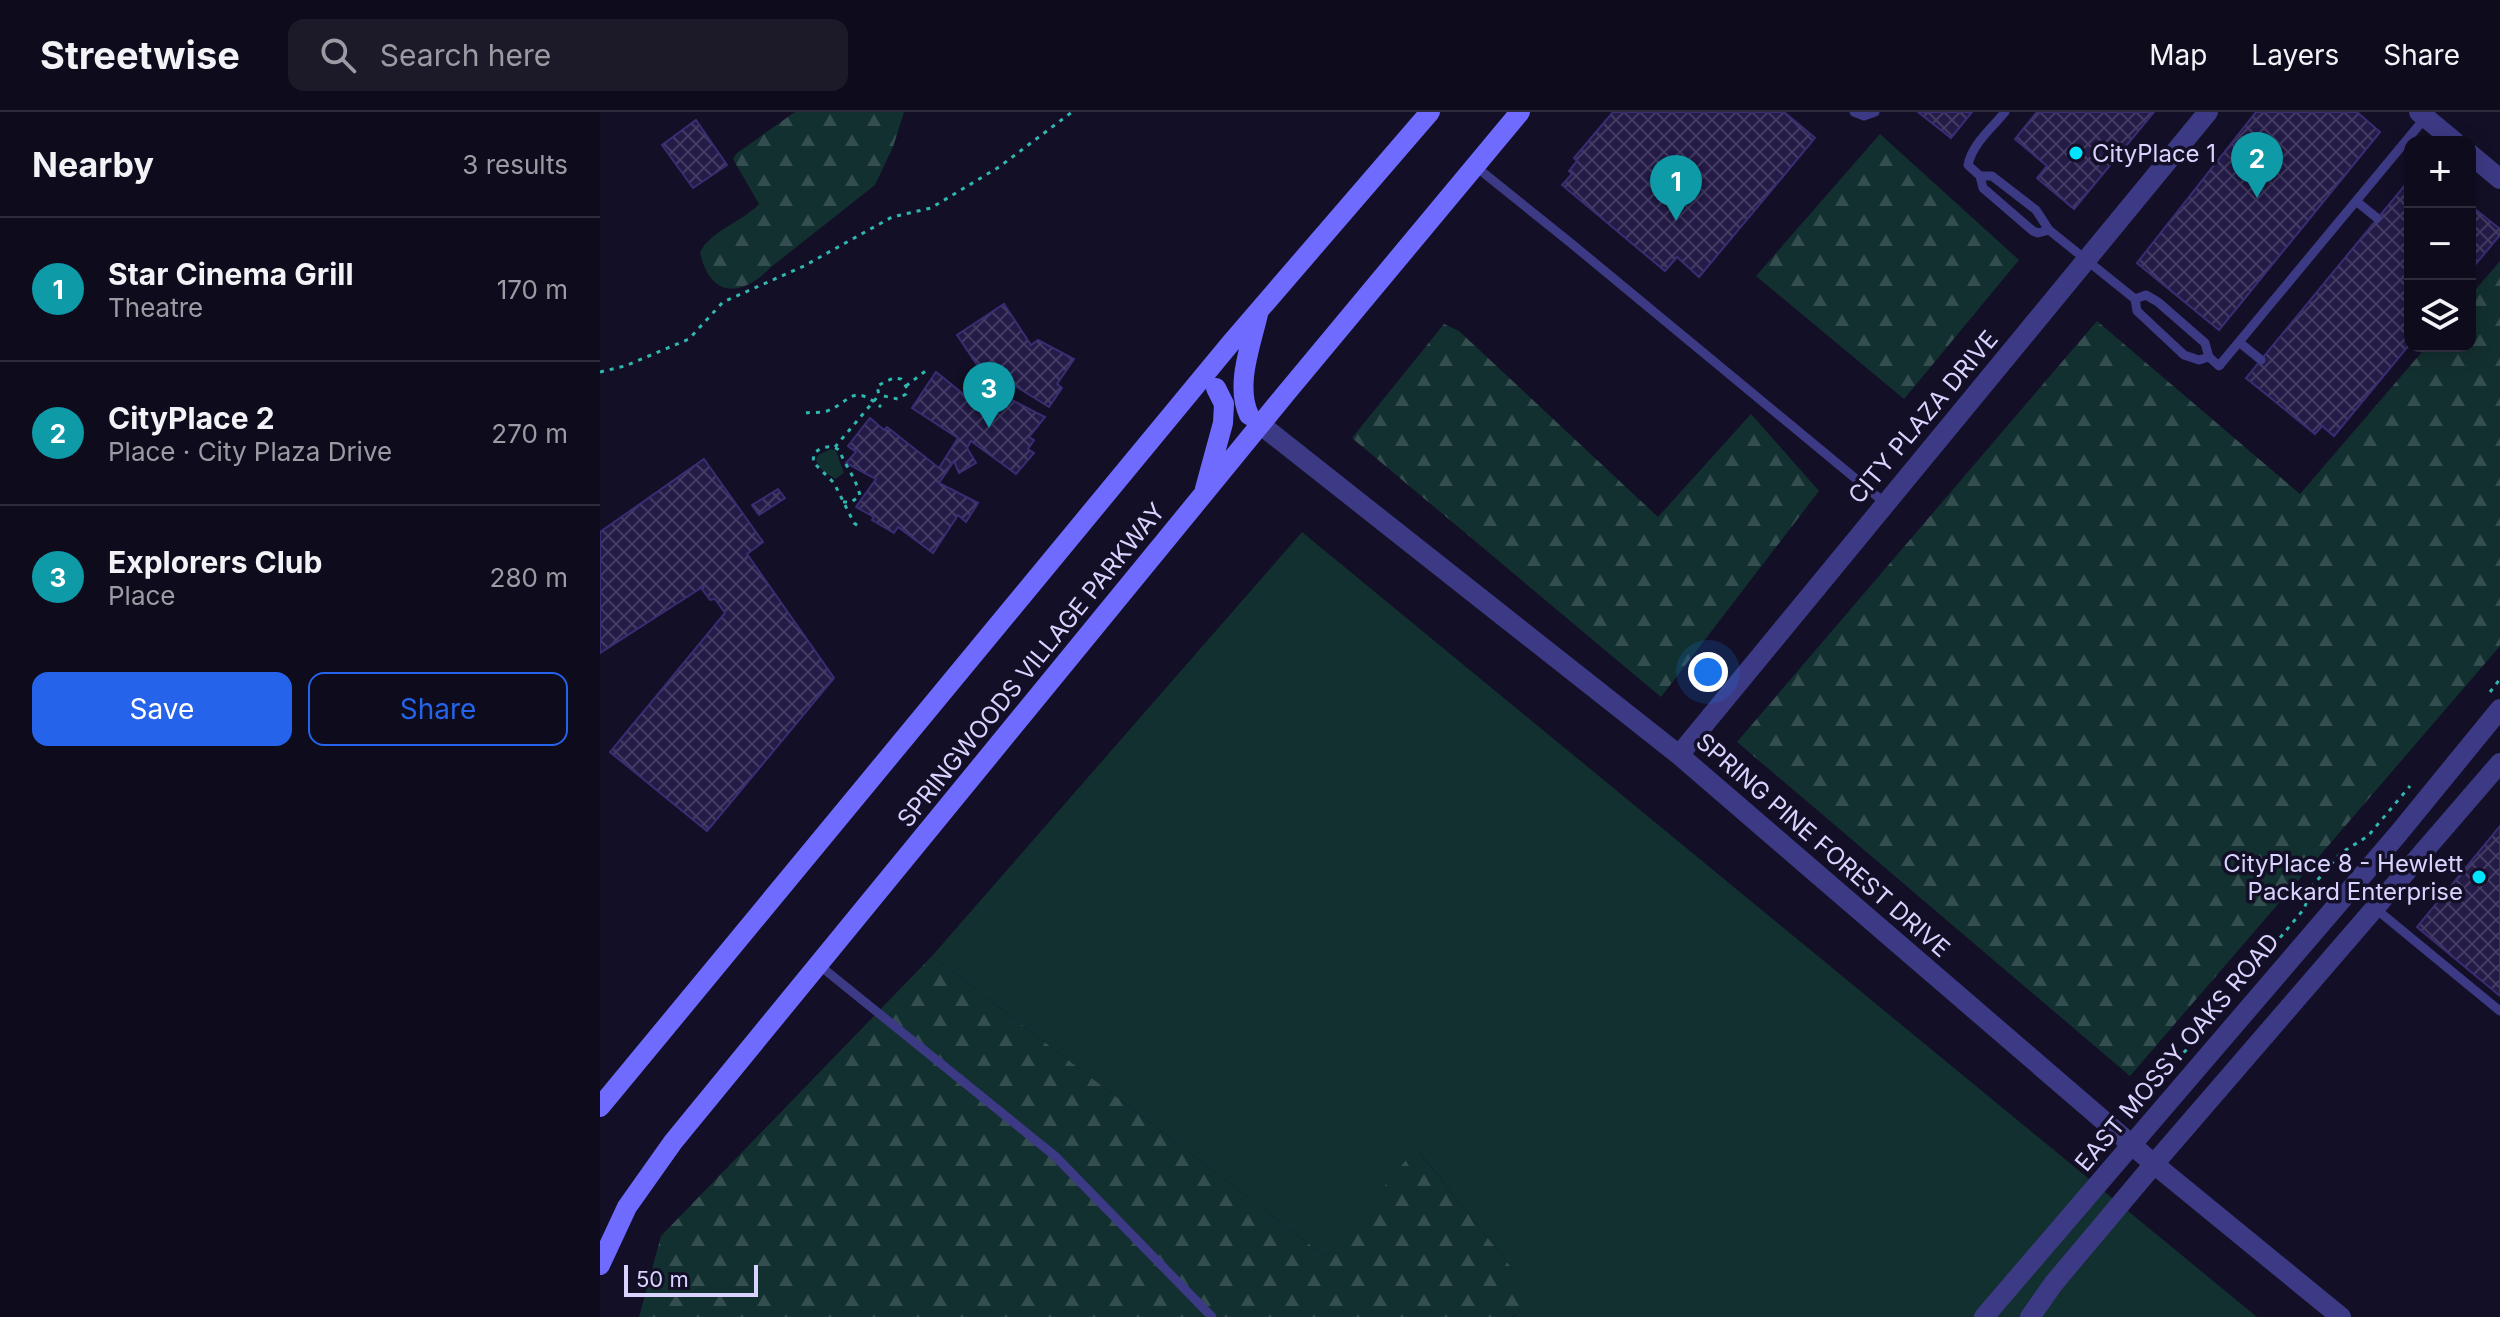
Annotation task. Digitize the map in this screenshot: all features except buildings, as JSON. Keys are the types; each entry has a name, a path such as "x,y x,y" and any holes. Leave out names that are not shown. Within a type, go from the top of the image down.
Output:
{"main road":[{"name":"SPRINGWOODS VILLAGE PARKWAY","path":"600,1107 1259,311 1430,112"},
{"name":"SPRINGWOODS VILLAGE PARKWAY","path":"600,1265 627,1207 673,1142 1203,497 1255,420 1520,112"},
{"path":"1255,420 1243,402 1259,311"},
{"path":"1203,497 1223,423 1224,404 1216,388"}],"street":[{"name":"CITY PLAZA DRIVE","path":"1679,755 2208,112"},
{"path":"2422,115 2448,136"},
{"path":"2476,159 2500,179"},
{"name":"SPRING PINE FOREST DRIVE","path":"1255,420 1679,755 2154,1164 2341,1317"},
{"name":"EAST MOSSY OAKS ROAD","path":"1984,1317 2350,889 2495,700"},
{"path":"2030,1317 2054,1283 2154,1164 2500,763"},
{"path":"2350,889 2376,909"}],"lane":[{"path":"1854,112 1864,116 1875,112"},
{"path":"2005,112 1976,146 1968,165 1980,176 1983,188 2033,231 2049,230"},
{"path":"2135,299 2146,295 2158,302 2205,343 2209,357 2219,366 2356,201 2422,115"},
{"path":"1475,166 1885,503"},
{"path":"1980,176 1992,176 2036,210 2049,230 2135,299 2137,311 2184,355 2199,360 2209,357"},
{"path":"2356,201 2377,218"},
{"path":"2239,342 2261,360"},
{"path":"2376,909 2500,1011"},
{"path":"819,965 1055,1156 1212,1317"}],"path":[{"path":"600,372 625,366 689,339 723,302 804,266 892,217 931,208 999,167 1072,112"},
{"path":"906,386 928,369"},
{"path":"901,379 906,386 906,394 902,398 879,395 877,386 883,382 901,379"},
{"path":"835,447 879,395"},
{"path":"806,413 828,411 839,402 856,396 874,401 881,407"},
{"path":"843,502 851,502 860,496 839,450 828,446 814,453 813,462 834,483 843,502 858,526"},
{"path":"2495,700 2500,679"},
{"path":"2168,1071 2304,909 2313,885 2341,853 2368,836 2419,776"}],"green space":[{"path":"795,112 904,112 893,147 875,185 760,277 738,288 719,285 711,278 700,252 712,237 759,204 733,159"},
{"path":"1880,134 2019,260 1904,399 1756,276"},
{"path":"2500,261 2500,646 2130,1076 1737,742 2097,321 2300,494 2422,352 2476,352 2476,289"},
{"path":"1444,324 1459,331 1658,517 1751,414 1819,491 1661,697 1352,438"},
{"path":"831,449 836,451 844,473 835,479 816,461 818,455"},
{"path":"1302,532 2257,1317 1512,1317 1537,1300 1417,1149 1326,1257 932,956"},
{"path":"932,956 1326,1257 1416,1148 1538,1301 1511,1317 639,1317 661,1236"}],"place":[{"name":"CityPlace 1","path":"2076,153"},
{"name":"CityPlace 2","path":"2257,198"},
{"name":"Star Cinema Grill","path":"1676,221"},
{"name":"Explorers Club","path":"989,428"},
{"name":"CityPlace 8 - Hewlett Packard Enterprise","path":"2479,877"}]}
